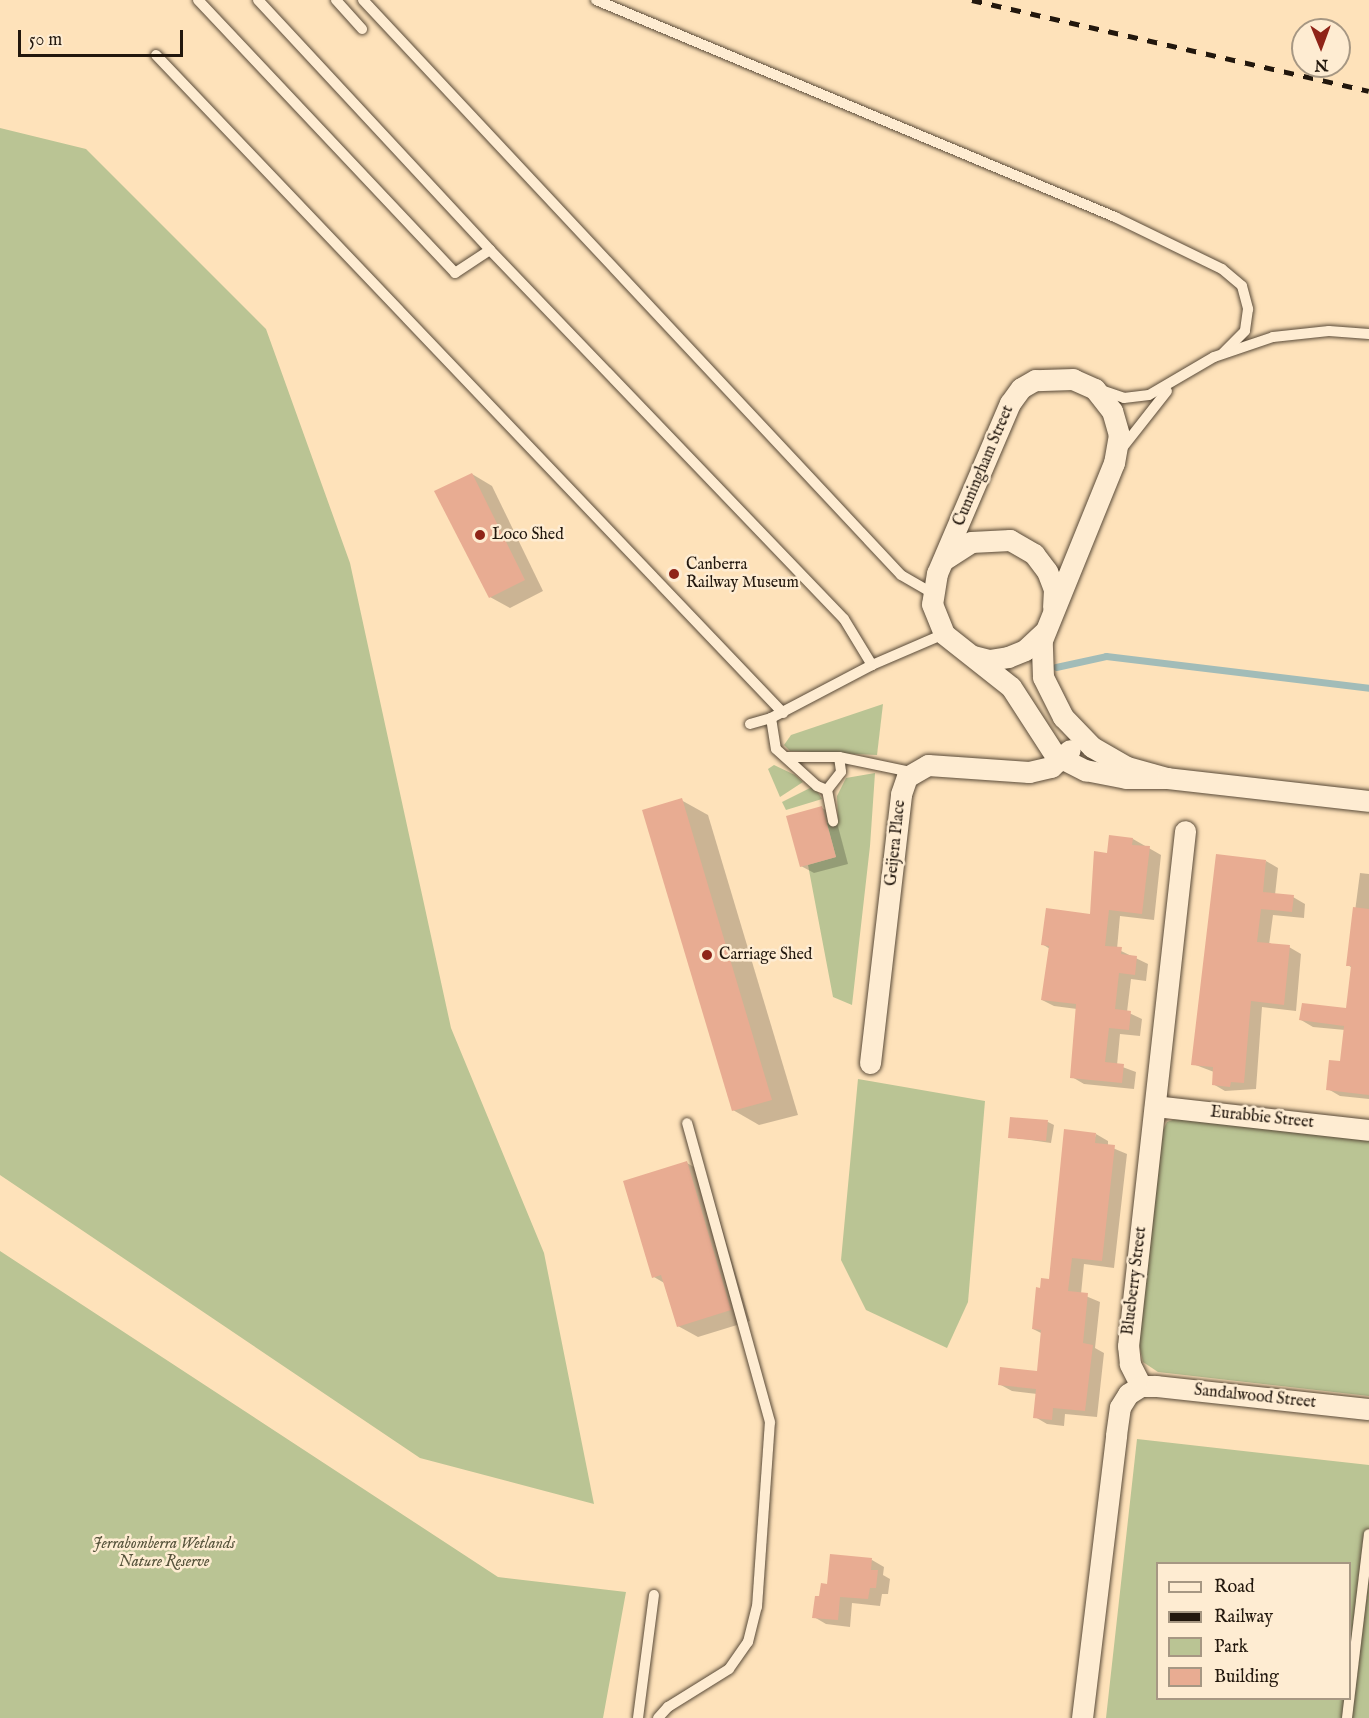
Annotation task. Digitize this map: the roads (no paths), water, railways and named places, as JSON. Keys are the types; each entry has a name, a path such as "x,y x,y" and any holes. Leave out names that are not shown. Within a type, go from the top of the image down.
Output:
{"street":[{"name":"Cunningham Street","path":"1167,778 1127,767 1082,739 1058,708 1043,677 1040,654 1044,632 1114,463 1119,435 1112,411 1101,395 1084,383 1048,377 1028,384 1015,395 941,564 932,593 934,616 944,634 1011,687 1043,741 1061,759 1109,776 1167,778 1369,801"},
{"path":"941,564 954,549 971,542 1010,540 1034,554 1047,571 1054,589 1052,611"},
{"path":"964,652 983,659 999,659 1025,650 1044,632"},
{"path":"911,772 928,765 1018,774 1041,770 1061,759 1082,739"},
{"name":"Geijera Place","path":"870,1064 901,794 911,772"},
{"name":"Blueberry Street","path":"1141,1386 1127,1351 1185,831"},
{"name":"Eurabbie Street","path":"1155,1106 1369,1130"},
{"path":"1082,1718 1119,1410 1128,1394 1141,1386"},
{"name":"Sandalwood Street","path":"1141,1386 1369,1409"}],"lane":[{"path":"198,0 455,273 490,250"},
{"path":"258,0 490,250 844,619 872,665"},
{"path":"336,0 362,29"},
{"path":"363,0 901,574 932,593"},
{"path":"596,0 1115,217 1222,269 1242,286 1248,309 1245,331 1223,353"},
{"path":"156,55 783,713"},
{"path":"1084,383 1119,397 1138,397 1161,391 1223,353 1285,334 1369,334"},
{"path":"1114,463 1148,411 1187,373"},
{"path":"750,723 783,713 872,665 944,634"},
{"path":"771,718 776,749 817,786 827,790"},
{"path":"787,757 839,757 911,772"},
{"path":"827,790 837,782 841,772 839,757"},
{"path":"827,790 833,821"},
{"path":"658,1718 668,1707 729,1669 748,1642 757,1607 770,1422 687,1123"},
{"path":"1351,1685 1369,1534"},
{"path":"638,1718 654,1595"},
{"path":"1347,1718 1349,1700"}],"waterway":[{"path":"1056,667 1106,656 1369,688"}],"railway":[{"path":"972,0 1369,91"}],"place":[{"name":"Loco Shed","path":"480,535"},
{"name":"Canberra Railway Museum","path":"674,574"},
{"name":"Carriage Shed","path":"707,955"}],"park label":[{"name":"Jerrabomberra Wetlands Nature Reserve","path":"164,1553"}]}
